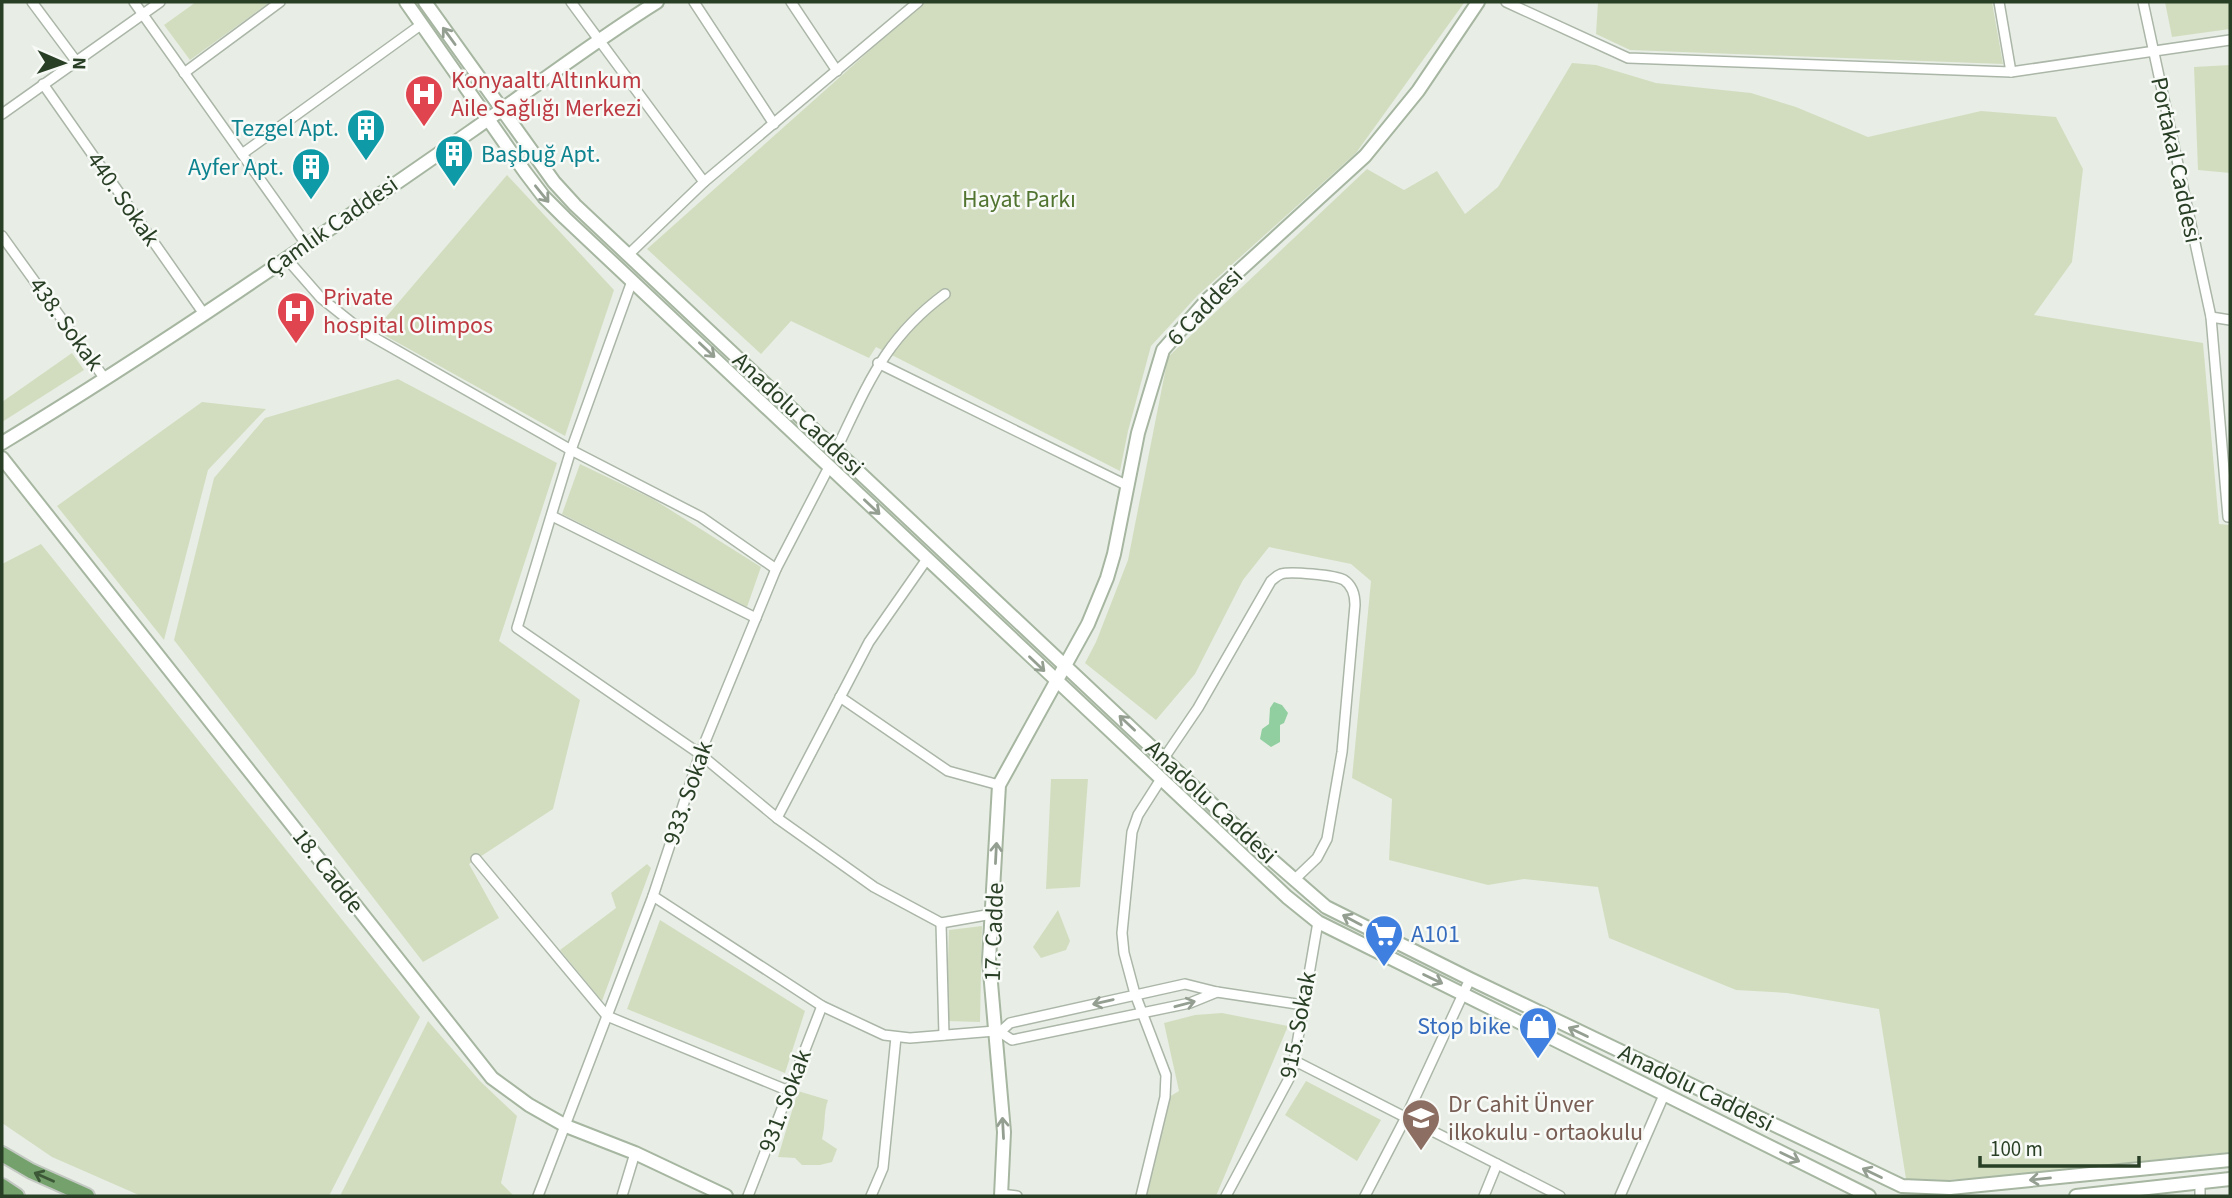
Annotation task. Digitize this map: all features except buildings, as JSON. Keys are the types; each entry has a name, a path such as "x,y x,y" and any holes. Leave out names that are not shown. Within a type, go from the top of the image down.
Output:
{"main road":[{"name":"Anadolu Caddesi","path":"406,2 544,197 1287,897 1318,922 1869,1196"},
{"name":"Anadolu Caddesi","path":"425,2 554,183 1294,880 1326,907 1902,1186 1950,1188 2230,1160"},
{"name":"Çamlık Caddesi","path":"2,443 204,314 502,109 597,40 657,2"},
{"name":"6 Caddesi","path":"1055,681 1088,624 1107,578 1138,433 1163,349 1207,300 1365,156 1418,91 1478,2"},
{"name":"18. Cadde","path":"2,458 492,1078 529,1105 566,1126 635,1153 726,1196"},
{"name":"17. Cadde","path":"1001,1195 1004,1132 998,1032 989,960 999,785 1055,681"},
{"path":"2,1154 31,1171 87,1196"},
{"path":"2076,1196 2230,1179"},
{"path":"2,1186 17,1196"}],"street":[{"path":"32,2 76,61"},
{"path":"134,2 306,244"},
{"path":"2,114 160,2"},
{"path":"184,73 280,2"},
{"path":"571,2 704,182"},
{"path":"694,2 774,124"},
{"path":"791,2 837,71"},
{"path":"628,255 704,182 918,2"},
{"path":"1506,2 1628,58 2011,72 2230,40"},
{"path":"1999,2 2011,72"},
{"name":"Portakal Caddesi","path":"2143,2 2211,317 2230,517"},
{"path":"242,154 422,24"},
{"name":"440. Sokak","path":"43,84 204,314"},
{"name":"438. Sokak","path":"2,236 105,379"},
{"path":"286,258 321,298 361,330 570,450 701,517 776,569"},
{"path":"632,281 570,450 517,628 699,754 777,817 874,887 941,923 992,914"},
{"path":"836,450 878,363 923,310 945,293"},
{"path":"2211,317 2230,320"},
{"path":"878,363 1128,486"},
{"name":"933. Sokak","path":"538,1196 653,896 699,754 776,569 829,467"},
{"path":"552,516 756,618"},
{"path":"777,817 869,642 927,559"},
{"path":"1164,758 1198,708 1271,581 1277,576 1289,573 1338,578 1348,584 1355,597 1353,631 1342,752 1329,829 1322,850 1294,880"},
{"path":"840,697 948,771 999,785"},
{"path":"1141,1196 1167,1082 1165,1069 1135,994 1124,953 1122,933 1131,842 1138,815 1161,779"},
{"path":"476,859 607,1016 789,1091"},
{"path":"653,896 822,1006 872,1030 896,1037 998,1032 1012,1040 1190,1003 1217,992"},
{"name":"915. Sokak","path":"1226,1196 1288,1085 1295,1061 1318,922"},
{"path":"941,923 944,1035"},
{"path":"1365,1196 1406,1117 1470,979"},
{"path":"998,1032 1010,1023 1185,984 1217,992 1303,1005"},
{"name":"931. Sokak","path":"748,1196 822,1006"},
{"path":"871,1196 883,1168 896,1037"},
{"path":"1295,1061 1560,1196"},
{"path":"1620,1196 1664,1095"},
{"path":"622,1196 635,1153"},
{"path":"1484,1196 1497,1164"},
{"path":"2200,1182 2200,1196"},
{"path":"1001,1195 1017,1196"}],"green space":[{"path":"196,2 270,2 190,60 164,25"},
{"name":"Hayat Parkı","path":"924,2 1464,3 1356,153 1198,295 1151,346 1120,471 876,347 869,358 791,321 761,354 647,249"},
{"path":"1598,2 1992,2 2003,64 1630,50 1596,34"},
{"path":"2165,2 2230,2 2230,29 2172,37"},
{"path":"1572,63 1596,65 1656,83 1751,93 1796,107 1868,137 1981,111 2056,117 2083,169 2072,262 2034,315 2203,343 2219,524 2230,525 2230,1152 1988,1177 1906,1179 1879,1009 1787,993 1736,990 1609,938 1598,887 1524,879 1488,885 1389,860 1392,799 1352,778 1371,581 1351,564 1269,547 1243,580 1195,674 1156,720 1085,663 1128,560 1168,357 1367,169 1404,190 1437,171 1465,214 1498,187"},
{"path":"2230,65 2230,173 2198,170 2194,67"},
{"path":"507,175 614,290 565,436 375,330"},
{"path":"72,353 84,370 2,422 2,402"},
{"path":"398,379 557,463 499,641 580,700 553,809 469,864 499,918 423,962 174,640 214,478 265,418"},
{"path":"202,402 266,409 208,470 164,640 57,506"},
{"path":"580,464 653,499 761,567 747,607 562,514"},
{"path":"41,544 420,1017 329,1196 141,1196 52,1157 2,1123 2,564"},
{"path":"1051,779 1088,779 1080,887 1046,889"},
{"path":"647,864 651,868 602,1001 560,950 616,908 611,893"},
{"path":"1058,910 1070,941 1066,950 1041,958 1033,947"},
{"path":"660,920 805,1011 785,1073 627,1009"},
{"path":"982,926 980,1022 946,1021 949,930"},
{"path":"1222,1013 1288,1026 1216,1196 1144,1196 1169,1097 1179,1091 1164,1023 1195,1015"},
{"path":"428,1021 480,1081 517,1116 501,1183 514,1196 340,1196"},
{"path":"1306,1081 1381,1120 1357,1161 1285,1115"},
{"path":"798,1091 828,1100 822,1139 837,1149 832,1162 802,1165 795,1158 778,1157"}],"shaded area":[{"path":"1274,702 1282,705 1288,713 1284,723 1280,725 1280,742 1271,747 1260,739 1262,729 1269,724 1270,708"}],"place":[{"name":"Konyaaltı Altınkum Aile Sağlığı Merkezi","path":"424,128"},
{"name":"Tezgel Apt.","path":"366,162"},
{"name":"Başbuğ Apt.","path":"454,188"},
{"name":"Ayfer Apt.","path":"311,201"},
{"name":"Private hospital Olimpos","path":"296,345"},
{"name":"A101","path":"1384,968"},
{"name":"Stop bike","path":"1538,1060"},
{"name":"Dr Cahit Ünver ilkokulu - ortaokulu","path":"1421,1152"}]}
